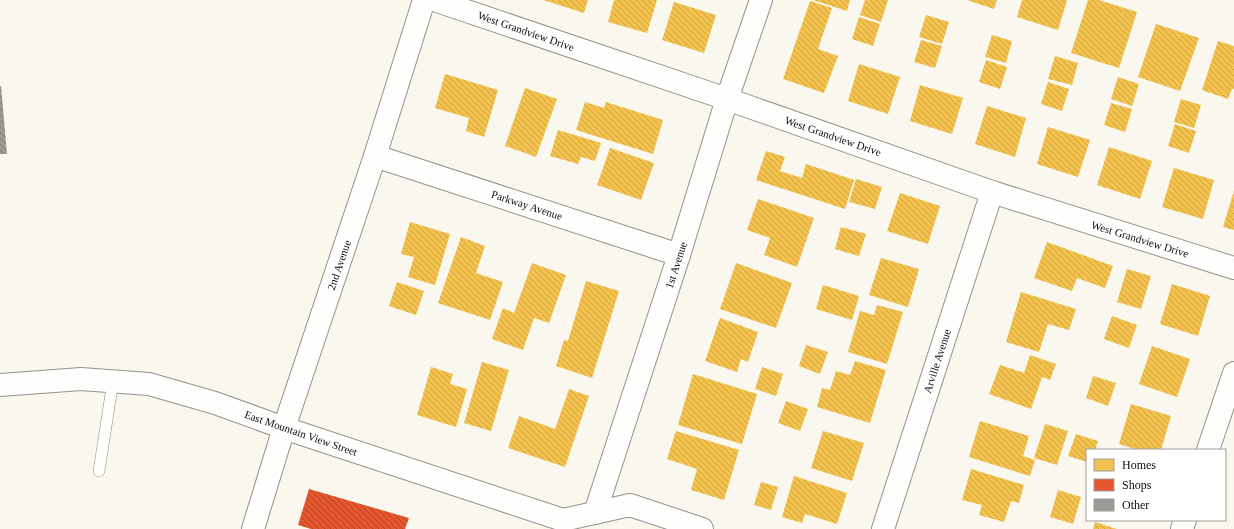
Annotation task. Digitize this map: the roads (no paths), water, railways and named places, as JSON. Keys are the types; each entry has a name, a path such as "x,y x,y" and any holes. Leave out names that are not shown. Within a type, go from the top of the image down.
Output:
{"street":[{"name":"2nd Avenue","path":"253,529 284,428 375,156 424,0"},
{"name":"West Grandview Drive","path":"434,0 727,99 992,192 1234,268"},
{"name":"1st Avenue","path":"593,521 679,255 727,99 761,0"},
{"name":"Parkway Avenue","path":"375,156 679,255"},
{"name":"Arville Avenue","path":"883,529 992,192"},
{"path":"1208,449 1234,373"},
{"name":"East Mountain View Street","path":"0,385 81,379 148,384 214,403 284,428 563,520 593,521 630,505 702,529"}],"lane":[{"path":"99,471 113,381"}]}
